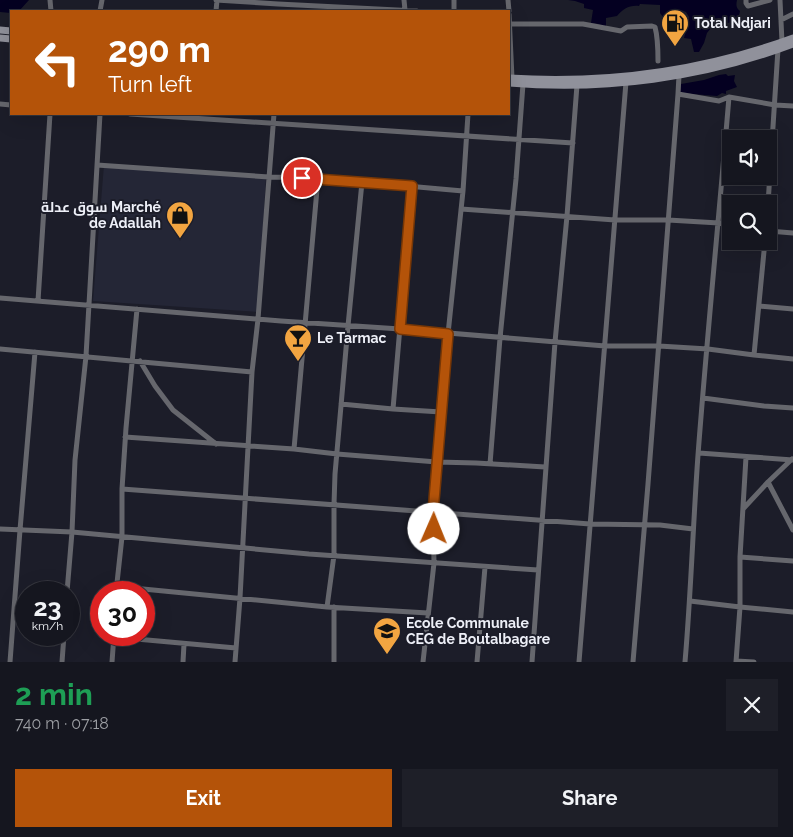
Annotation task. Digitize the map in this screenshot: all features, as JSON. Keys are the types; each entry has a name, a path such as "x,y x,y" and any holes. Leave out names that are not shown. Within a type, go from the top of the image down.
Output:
{"main road":[{"path":"510,80 623,77 675,70 740,56 793,38"},
{"path":"510,80 523,84 577,85 626,82 717,68 793,44"}],"street":[{"path":"216,0 302,3 350,10 405,10 404,0"},
{"path":"350,0 350,10"},
{"path":"746,0 748,6 770,0"},
{"path":"780,0 782,42"},
{"path":"781,20 793,14"},
{"path":"510,24 584,24 621,31 626,26 652,26 656,30 658,61"},
{"path":"769,195 778,49"},
{"path":"632,662 648,484 679,75"},
{"path":"580,662 626,82"},
{"path":"490,464 523,84"},
{"path":"532,662 545,467 577,85"},
{"path":"678,94 719,101 729,98 793,106"},
{"path":"685,662 703,398 729,98"},
{"path":"38,301 50,115"},
{"path":"68,581 75,460 86,356 100,115"},
{"path":"146,115 573,143"},
{"path":"234,662 240,598 252,372 274,115"},
{"path":"423,662 434,563 433,512 448,334 463,191 468,115"},
{"path":"97,165 269,177 318,178 463,191"},
{"path":"294,449 318,178"},
{"path":"327,607 334,555 334,504 341,404 362,182"},
{"path":"393,408 412,186"},
{"path":"461,209 615,220 668,220 722,224"},
{"path":"777,232 793,233"},
{"path":"754,355 764,250"},
{"path":"0,298 605,346 659,346 708,349 793,359"},
{"path":"759,306 793,308"},
{"path":"117,581 122,537 122,489 137,309"},
{"path":"0,349 252,372"},
{"path":"10,662 35,352"},
{"path":"140,361 154,386 173,410 216,444"},
{"path":"703,398 793,408"},
{"path":"341,404 441,412"},
{"path":"126,437 437,462 545,467"},
{"path":"699,453 792,460"},
{"path":"746,456 736,661 754,662"},
{"path":"743,510 768,482 792,460"},
{"path":"768,482 793,530"},
{"path":"122,489 590,524 660,525 693,528"},
{"path":"0,529 72,532 242,548 538,570"},
{"path":"740,557 793,560"},
{"path":"477,662 485,567"},
{"path":"155,590 327,607 428,613"},
{"path":"690,601 793,612"},
{"path":"334,607 334,662"},
{"path":"155,641 236,648"},
{"path":"183,662 184,644"},
{"path":"62,662 63,646"},
{"path":"112,662 113,646"}],"shaded area":[{"name":"سوق عدلة Marché de Adallah","path":"104,165 266,177 258,312 93,301"}],"water":[{"path":"0,0 29,0 20,10 10,10 10,13 0,12"},
{"path":"568,0 737,0 737,6 740,11 737,19 730,22 724,24 718,19 707,33 699,52 694,52 691,39 684,38 689,17 686,12 681,10 663,17 660,13 660,5 640,4 639,6 626,8 617,16 606,18 606,26 603,26 591,23 593,10 584,8 584,4"},
{"path":"726,74 728,76 735,75 734,81 737,87 726,91 726,94 722,93 717,96 680,93 681,84"}],"place":[{"name":"Total Ndjari","path":"675,47"},
{"name":"سوق عدلة Marché de Adallah","path":"180,239"},
{"name":"Le Tarmac","path":"298,362"},
{"name":"Ecole Communale CEG de Boutalbagare","path":"387,655"}],"route":[{"path":"302,178 412,186 400,329 448,334 433,512 434,529"}]}
